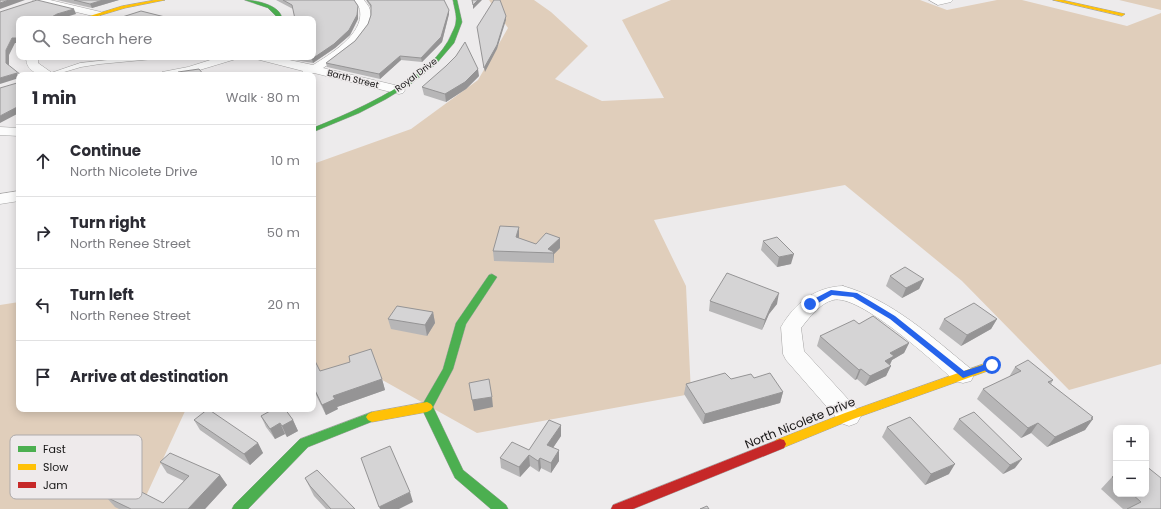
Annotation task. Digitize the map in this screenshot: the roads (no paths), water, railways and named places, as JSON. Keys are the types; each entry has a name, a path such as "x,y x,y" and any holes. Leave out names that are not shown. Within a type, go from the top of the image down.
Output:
{"street":[{"path":"26,4 38,0 97,14"},
{"path":"91,16 124,7 163,0"},
{"path":"247,0 270,7 279,16"},
{"path":"307,72 343,50 360,33 366,17 362,3 359,0"},
{"name":"Royal Drive","path":"316,129 335,123 399,90 440,58 458,32 459,7 455,0"},
{"path":"934,0 938,2 948,0"},
{"path":"1055,0 1122,14"},
{"path":"32,60 32,65 43,72"},
{"path":"180,72 222,60"},
{"name":"Barth Street","path":"274,60 399,90"},
{"path":"0,131 16,132"},
{"path":"0,199 16,196"},
{"path":"427,407 448,369 461,323 492,277"},
{"path":"849,416 794,354 791,327 810,304 831,292 855,295 893,318 963,375"},
{"name":"North Nicolete Drive","path":"618,509 849,416 992,365"},
{"path":"239,509 304,443 375,416 427,407"},
{"path":"427,407 459,474 501,509"}],"lane":[{"path":"59,72 100,62 121,60"}]}
